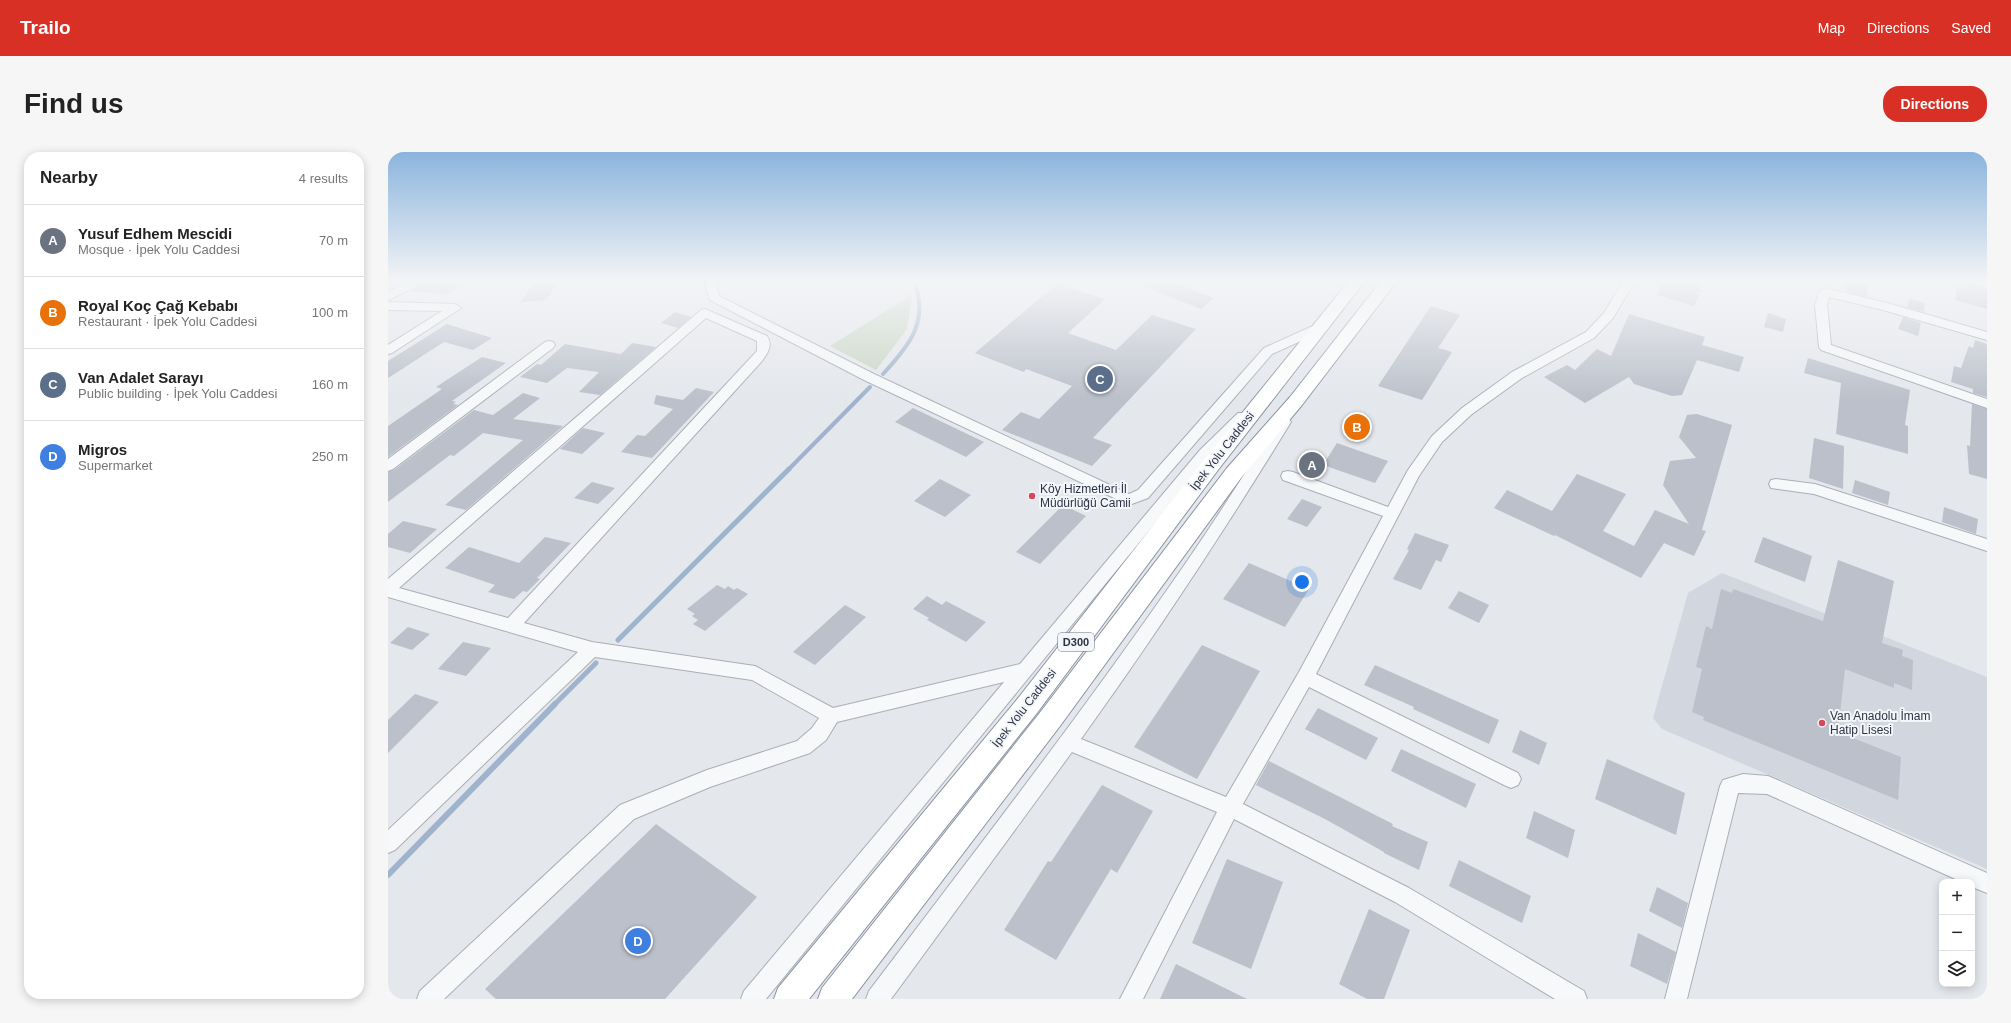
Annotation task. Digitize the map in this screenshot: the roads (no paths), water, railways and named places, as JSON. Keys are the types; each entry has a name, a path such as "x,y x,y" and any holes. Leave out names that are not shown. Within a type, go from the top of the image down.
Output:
{"highway":[{"name":"İpek Yolu Caddesi","path":"789,999 1028,705 1325,321"},
{"name":"İpek Yolu Caddesi","path":"832,999 1046,724 1234,473 1296,401 1358,321"}],"street":[{"path":"388,350 434,321"},
{"path":"388,589 696,321"},
{"path":"510,627 763,351 762,338 722,321"},
{"path":"758,321 869,377 1129,500 1143,494 1268,351 1319,328"},
{"path":"1131,999 1230,808 1305,677 1393,514 1397,502 1413,474 1437,439 1467,411 1517,375 1590,335 1604,321"},
{"path":"1823,321 1825,347"},
{"path":"1934,321 1987,336"},
{"path":"388,466 549,345"},
{"path":"1815,356 1825,347"},
{"path":"1825,347 1987,404"},
{"path":"752,999 1205,453 1266,395"},
{"path":"877,999 1068,742 1198,560 1237,500 1296,401"},
{"path":"1288,476 1393,514"},
{"path":"1776,484 1815,489 1987,546"},
{"path":"388,589 510,627 592,649 755,673 831,716"},
{"path":"388,843 592,649"},
{"path":"428,999 627,812 707,779 803,747 819,734 831,716 1024,670"},
{"path":"1305,677 1380,712 1510,779"},
{"path":"1068,742 1230,808 1402,895 1576,999"},
{"path":"1676,999 1730,786 1743,783 1768,785 1987,883"}],"waterway":[{"path":"883,374 907,345 913,335 918,321"},
{"path":"788,470 870,387"},
{"path":"618,640 788,470"},
{"path":"555,704 596,663"},
{"path":"388,875 555,704"}],"place":[{"name":"Van Adalet Sarayı","path":"1100,379"},
{"name":"Royal Koç Çağ Kebabı","path":"1357,427"},
{"name":"Yusuf Edhem Mescidi","path":"1312,465"},
{"name":"Köy Hizmetleri İl Müdürlüğü Camii","path":"1032,496"},
{"name":"Van Anadolu İmam Hatip Lisesi","path":"1822,723"},
{"name":"Migros","path":"638,941"}]}
